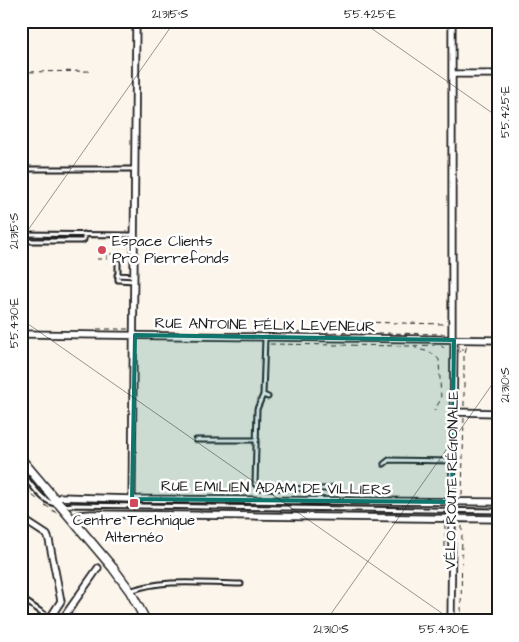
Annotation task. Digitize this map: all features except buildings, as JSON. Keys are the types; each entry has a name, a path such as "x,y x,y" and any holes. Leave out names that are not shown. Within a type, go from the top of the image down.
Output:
{"main road":[{"path":"21,459 61,507 75,517 130,591 146,621"}],"street":[{"name":"RUE ANTOINE FÉLIX LEVENEUR","path":"136,21 135,335 264,341 414,343 453,340 498,340"},
{"path":"451,621 454,412 452,324 452,21"},
{"path":"452,74 498,74"},
{"path":"21,334 135,335 132,500"},
{"path":"454,412 463,414 498,413"},
{"name":"RUE EMILIEN ADAM DE VILLIERS","path":"55,500 62,497 132,500 498,502"},
{"name":"RUE EMILIEN ADAM DE VILLIERS","path":"75,517 498,519"},
{"path":"21,518 47,535 50,540 61,601 49,619"},
{"path":"61,621 98,568"}],"lane":[{"path":"21,170 135,169"},
{"path":"21,234 134,235"},
{"path":"21,241 82,241 84,240 84,234"},
{"path":"118,262 117,275 134,278"},
{"path":"264,341 263,395 257,409 255,484 260,488 327,489 333,487"},
{"path":"263,395 268,397"},
{"path":"196,440 256,440"},
{"path":"384,464 389,460 452,460"},
{"path":"21,472 47,501 61,507 498,510"},
{"path":"75,517 86,506"},
{"path":"130,591 160,583 241,584"},
{"path":"21,598 49,619"}],"path":[{"path":"21,72 93,71"},
{"path":"97,259 107,258 107,254 129,254"},
{"path":"357,322 452,324"},
{"path":"251,331 444,333 453,340"},
{"name":"VÉLO ROUTE RÉGIONALE","path":"458,495 462,496 464,356 467,340"},
{"path":"264,341 414,343 435,346 439,343 449,351"},
{"path":"414,343 416,349 430,352 436,355 439,360 441,399 434,412"},
{"path":"460,352 464,347 467,347"},
{"path":"460,407 463,414"},
{"path":"21,482 29,492"},
{"name":"VÉLO ROUTE RÉGIONALE","path":"461,621 463,518"}],"highlighted area":[{"path":"135,335 454,340 452,502 132,499"}],"place":[{"name":"Espace Clients Pro Pierrefonds","path":"102,250"},
{"name":"Centre Technique Alternéo","path":"134,503"}]}
